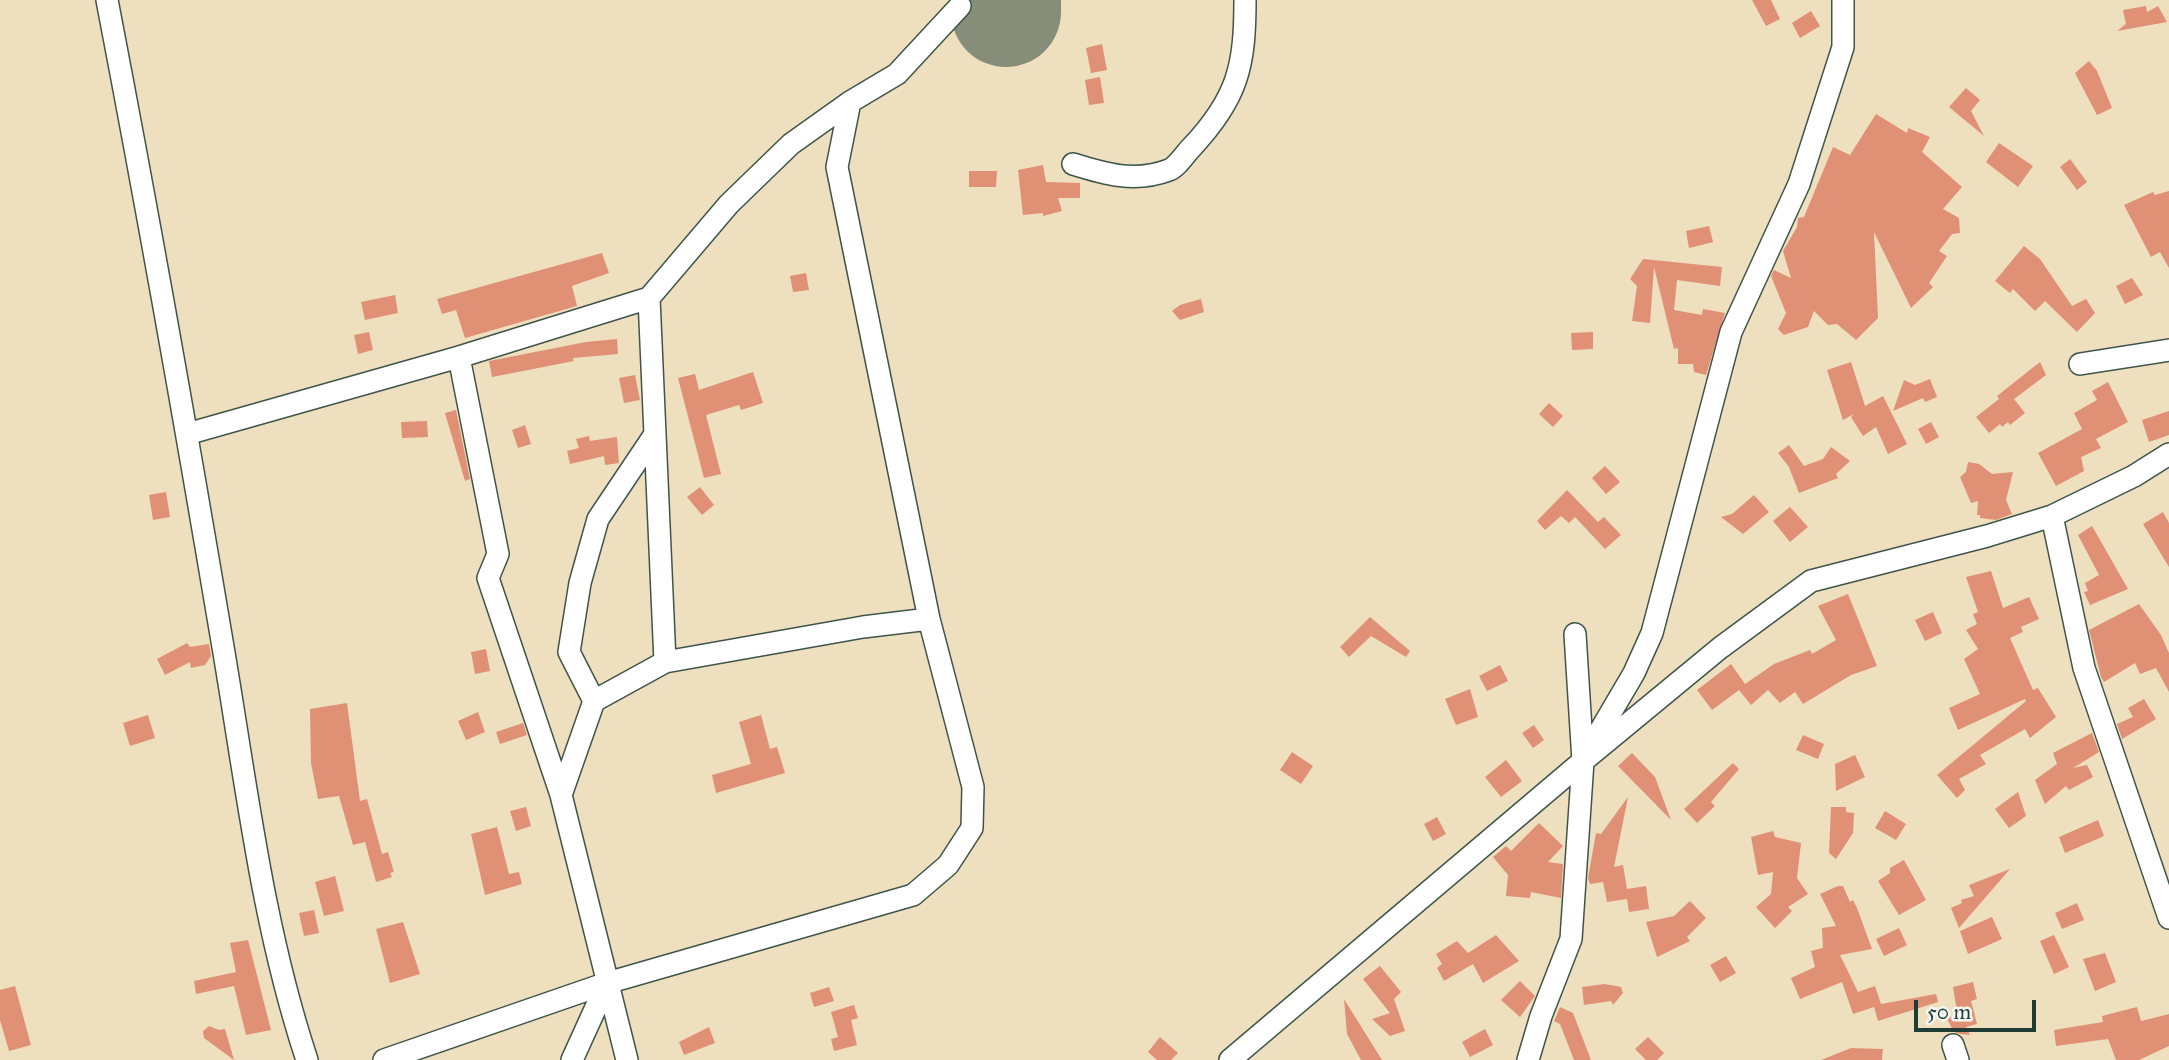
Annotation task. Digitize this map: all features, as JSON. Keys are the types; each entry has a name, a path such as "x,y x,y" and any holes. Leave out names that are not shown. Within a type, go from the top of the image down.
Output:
{"street":[{"path":"107,0 187,434 285,993 307,1060"},
{"path":"1073,164 1118,178 1170,170 1211,127 1236,85 1245,42 1245,0"},
{"path":"1583,761 1634,673 1653,633 1731,332 1799,184 1843,47 1843,0"},
{"path":"187,434 459,358 649,298 729,204 791,144 850,102 897,74 960,6"},
{"path":"384,1060 607,983 913,895 948,864 972,828 973,787 929,619 837,167 850,102"},
{"path":"649,298 653,437 665,662"},
{"path":"2080,364 2169,350"},
{"path":"459,358 498,554 488,578 561,795 627,1060"},
{"path":"594,701 569,652 580,583 598,519 653,437"},
{"path":"1230,1060 1720,648 1811,581 1987,536 2052,516 2134,476 2169,454"},
{"path":"2052,516 2084,668 2169,918"},
{"path":"561,795 594,701 665,662 863,627 929,619"},
{"path":"1528,1060 1541,1016 1571,939 1583,761 1575,634"},
{"path":"572,1060 607,983"}],"building":[{"path":"1752,0 1771,0 1780,19 1766,26"},
{"path":"2146,6 2147,12 2158,6 2167,22 2117,31 2126,24 2123,10"},
{"path":"1811,11 1820,26 1800,38 1792,23"},
{"path":"1102,44 1107,70 1091,73 1086,48"},
{"path":"2089,61 2097,71 2112,108 2097,115 2075,73"},
{"path":"1100,77 1104,103 1089,105 1085,80"},
{"path":"1966,88 1980,100 1971,111 1984,136 1949,107"},
{"path":"1876,114 1907,133 1908,128 1930,137 1922,152 1962,187 1943,209 1959,218 1960,233 1952,234 1939,251 1947,256 1929,283 1933,287 1911,308 1874,232 1878,318 1856,340 1837,324 1828,325 1814,311 1808,327 1784,335 1778,329 1786,313 1771,276 1774,270 1791,278 1783,251 1797,227 1798,218 1804,217 1833,147 1850,155"},
{"path":"1999,143 2033,166 2018,187 1986,162"},
{"path":"2070,159 2087,182 2077,190 2060,167"},
{"path":"1043,165 1046,182 1080,183 1080,198 1058,198 1062,211 1043,216 1043,213 1023,215 1018,170"},
{"path":"969,171 997,171 996,187 969,187"},
{"path":"2169,191 2169,268 2160,252 2151,257 2124,205 2153,192 2155,195"},
{"path":"1709,226 1713,242 1689,248 1686,231"},
{"path":"2024,246 2040,259 2072,306 2086,299 2095,313 2077,332 2045,301 2035,311 2013,289 2010,293 1995,281"},
{"path":"602,253 609,273 572,286 577,306 465,338 456,310 442,314 437,299"},
{"path":"1643,259 1722,267 1720,286 1677,280 1674,310 1702,315 1703,309 1725,313 1706,375 1694,372 1693,364 1678,364 1678,348 1674,349 1654,267 1650,323 1632,321 1637,286 1630,279"},
{"path":"806,273 809,290 793,292 790,276"},
{"path":"2132,278 2143,295 2125,304 2116,286"},
{"path":"395,295 398,313 365,320 361,302"},
{"path":"1201,299 1204,312 1180,320 1172,311 1180,305"},
{"path":"369,332 373,350 358,354 354,335"},
{"path":"1593,332 1593,349 1572,350 1571,333"},
{"path":"617,339 618,354 573,358 574,361 492,377 489,361 586,342"},
{"path":"1851,362 1865,406 1883,396 1907,444 1888,454 1876,427 1863,436 1851,417 1854,414 1843,420 1827,370"},
{"path":"2040,362 2046,375 2014,399 2025,413 2010,425 2008,422 2002,427 2000,424 1989,433 1976,417 1999,399 1997,396"},
{"path":"753,372 763,403 741,410 739,405 706,415 721,474 704,478 678,378 695,374 699,390"},
{"path":"635,375 640,400 624,403 619,378"},
{"path":"1930,379 1937,397 1925,402 1923,398 1893,411 1904,380 1915,385"},
{"path":"2108,382 2128,422 2096,439 2101,448 2081,457 2084,471 2056,486 2038,453 2082,429 2074,413 2097,400 2092,391"},
{"path":"1549,403 1563,416 1553,427 1539,414"},
{"path":"456,410 470,479 465,481 445,413"},
{"path":"2169,411 2169,435 2149,442 2142,420"},
{"path":"427,421 428,437 402,438 401,422"},
{"path":"1931,422 1939,437 1926,444 1918,429"},
{"path":"525,425 531,444 518,448 512,430"},
{"path":"589,436 590,441 617,437 619,463 605,465 604,456 570,464 567,451 579,448 576,439"},
{"path":"1789,445 1804,466 1823,459 1831,447 1850,461 1836,474 1838,478 1799,493 1789,467 1778,453"},
{"path":"1968,462 1979,464 1992,474 2013,472 2006,500 2012,514 1996,520 1980,518 1980,515 1977,515 1978,501 1971,503 1960,477 1966,472"},
{"path":"1605,466 1620,482 1606,494 1592,478"},
{"path":"700,487 714,505 702,515 687,497"},
{"path":"1567,490 1598,522 1604,517 1621,535 1605,549 1575,517 1569,523 1561,516 1545,530 1537,521"},
{"path":"166,492 170,517 153,520 149,495"},
{"path":"1754,495 1769,512 1743,534 1721,517 1732,514"},
{"path":"1790,507 1808,527 1790,542 1773,521"},
{"path":"2163,512 2169,523 2169,567 2143,524"},
{"path":"2092,526 2128,589 2090,605 2084,592 2088,591 2085,583 2099,575 2078,535"},
{"path":"1991,571 2003,608 2029,597 2039,619 2021,627 2023,632 2010,638 2033,690 2038,688 2056,717 2030,738 2025,729 1980,755 1986,764 1959,779 1965,790 1957,798 1937,775 2026,701 2025,699 1958,730 1949,708 1980,694 1964,659 1978,649 1966,630 1977,624 1973,614 1978,612 1966,577"},
{"path":"1848,594 1877,666 1851,675 1803,704 1795,692 1780,703 1768,690 1751,705 1739,690 1712,710 1697,690 1731,664 1745,684 1774,664 1810,650 1812,654 1836,640 1818,606"},
{"path":"2139,604 2161,635 2169,653 2169,692 2156,668 2140,674 2135,663 2104,682 2101,677 2089,630"},
{"path":"1933,612 1942,633 1925,641 1915,620"},
{"path":"1370,617 1410,651 1406,657 1371,636 1349,657 1340,647"},
{"path":"187,643 190,647 209,644 211,656 205,665 191,668 190,662 165,675 157,659"},
{"path":"486,649 490,671 475,674 471,652"},
{"path":"1500,665 1508,681 1487,691 1479,676"},
{"path":"1470,689 1478,717 1456,725 1445,699"},
{"path":"2144,699 2156,719 2122,739 2117,724 2133,717 2128,708"},
{"path":"347,703 360,801 367,799 382,854 388,852 394,872 390,873 392,877 376,882 365,842 353,845 339,796 318,799 311,763 310,709"},
{"path":"478,712 485,732 466,740 458,721"},
{"path":"148,715 155,738 130,746 123,723"},
{"path":"761,715 770,749 777,747 785,773 716,793 712,775 751,764 739,722"},
{"path":"523,723 527,735 500,744 496,732"},
{"path":"1534,725 1544,740 1533,748 1522,733"},
{"path":"2092,733 2099,752 2073,768 2087,765 2093,777 2069,790 2066,786 2045,804 2035,780 2057,764 2053,753"},
{"path":"1803,735 1824,744 1818,759 1796,750"},
{"path":"1292,752 1313,766 1301,784 1280,770"},
{"path":"1632,753 1655,777 1671,820 1618,766"},
{"path":"1855,755 1865,777 1836,791 1835,764"},
{"path":"1506,760 1522,781 1501,797 1485,777"},
{"path":"1733,763 1739,769 1711,802 1715,806 1697,823 1684,809"},
{"path":"2018,792 2026,816 2009,828 1995,809"},
{"path":"1628,797 1614,867 1623,865 1627,889 1646,886 1649,909 1629,912 1627,899 1607,902 1603,882 1590,884 1588,878 1596,833 1601,834"},
{"path":"526,807 531,826 516,831 510,811"},
{"path":"1831,807 1846,807 1846,812 1854,813 1853,833 1836,859 1829,853"},
{"path":"1885,811 1906,824 1896,840 1875,828"},
{"path":"1437,817 1446,834 1433,841 1424,824"},
{"path":"2098,820 2104,836 2065,853 2059,837"},
{"path":"1539,823 1563,846 1548,862 1563,864 1561,898 1531,892 1530,898 1506,896 1508,875 1493,857 1506,846 1511,851"},
{"path":"497,827 509,874 519,872 522,884 485,895 471,834"},
{"path":"1773,831 1775,837 1801,843 1797,878 1808,894 1788,907 1792,911 1775,928 1756,907 1771,894 1773,872 1758,875 1751,837"},
{"path":"1904,860 1926,900 1899,915 1878,881 1890,873 1890,868"},
{"path":"2010,869 1959,928 1951,908 1962,903 1961,900 1974,896 1969,885"},
{"path":"335,876 344,911 324,916 315,882"},
{"path":"1843,886 1850,902 1853,900 1872,949 1840,955 1858,992 1875,986 1881,1004 1936,994 1938,1002 1878,1021 1874,1007 1853,1014 1842,982 1800,999 1791,978 1815,967 1811,951 1823,948 1822,928 1836,926 1820,894"},
{"path":"1690,901 1706,918 1687,937 1690,941 1657,957 1646,922 1674,916"},
{"path":"2077,903 2084,920 2062,929 2055,913"},
{"path":"314,910 319,933 304,936 299,913"},
{"path":"1992,917 2002,939 1968,954 1960,931"},
{"path":"403,922 420,974 390,983 376,929"},
{"path":"1899,928 1907,945 1884,956 1876,939"},
{"path":"1496,935 1519,961 1483,983 1473,964 1444,981 1437,968 1442,964 1436,954 1457,941 1468,953"},
{"path":"2054,935 2069,967 2054,974 2040,941"},
{"path":"248,940 271,1030 246,1035 234,986 196,994 194,981 236,972 230,943"},
{"path":"2105,953 2116,982 2095,991 2083,959"},
{"path":"1726,956 1736,973 1720,982 1710,965"},
{"path":"1380,966 1401,992 1394,999 1405,1031 1390,1036 1372,1019 1390,1013 1363,979"},
{"path":"1520,981 1535,996 1520,1017 1501,1000"},
{"path":"1973,982 1977,999 1971,1001 1977,1024 1966,1027 1970,1035 1960,1034 1954,1032 1946,1017 1958,1018 1953,987"},
{"path":"1605,984 1621,987 1623,993 1613,1005 1611,1001 1584,1005 1582,987"},
{"path":"15,986 31,1045 9,1051 0,1020 0,990"},
{"path":"829,987 834,1001 814,1007 810,993"},
{"path":"1344,999 1382,1060 1361,1060 1347,1034"},
{"path":"854,1005 858,1018 851,1020 857,1045 834,1051 831,1039 838,1037 831,1012"},
{"path":"1560,1007 1573,1013 1591,1060 1574,1060 1560,1024 1554,1021"},
{"path":"2137,1007 2141,1021 2169,1014 2169,1046 2139,1060 2116,1060 2108,1039 2056,1046 2054,1030 2103,1022 2102,1016"},
{"path":"209,1026 225,1029 234,1060 204,1038 203,1031"},
{"path":"709,1027 715,1043 684,1055 679,1042"},
{"path":"1485,1029 1493,1045 1470,1057 1462,1042"},
{"path":"1160,1037 1178,1053 1171,1060 1157,1060 1148,1052"},
{"path":"1648,1037 1664,1053 1657,1060 1646,1060 1635,1049"},
{"path":"1851,1048 1883,1049 1882,1060 1821,1060"}],"runway":[{"path":"1006,0 1006,12"}]}
